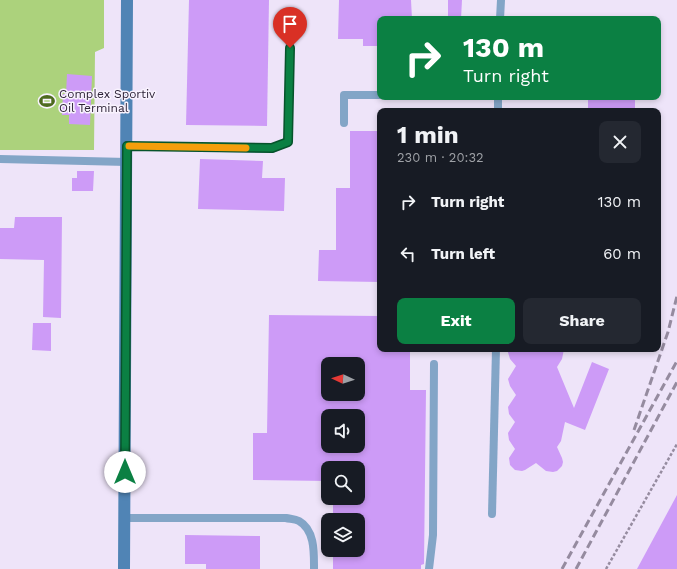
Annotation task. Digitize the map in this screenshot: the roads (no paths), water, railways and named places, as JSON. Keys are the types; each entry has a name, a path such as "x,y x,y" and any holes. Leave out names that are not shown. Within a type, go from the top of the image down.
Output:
{"street":[{"path":"124,569 128,0"}],"lane":[{"path":"500,16 501,0"},
{"path":"127,146 272,148 288,142 290,32"},
{"path":"344,123 344,95 377,95"},
{"path":"0,159 127,162"},
{"path":"492,514 496,352"},
{"path":"430,569 433,535 434,364"},
{"path":"124,518 286,518 298,521 305,526 314,548 314,569"}],"railway":[{"path":"634,430 668,332 677,296"},
{"path":"562,569 677,361"},
{"path":"576,569 677,382"}],"place":[{"name":"Complex Sportiv Oil Terminal","path":"47,101"}]}
